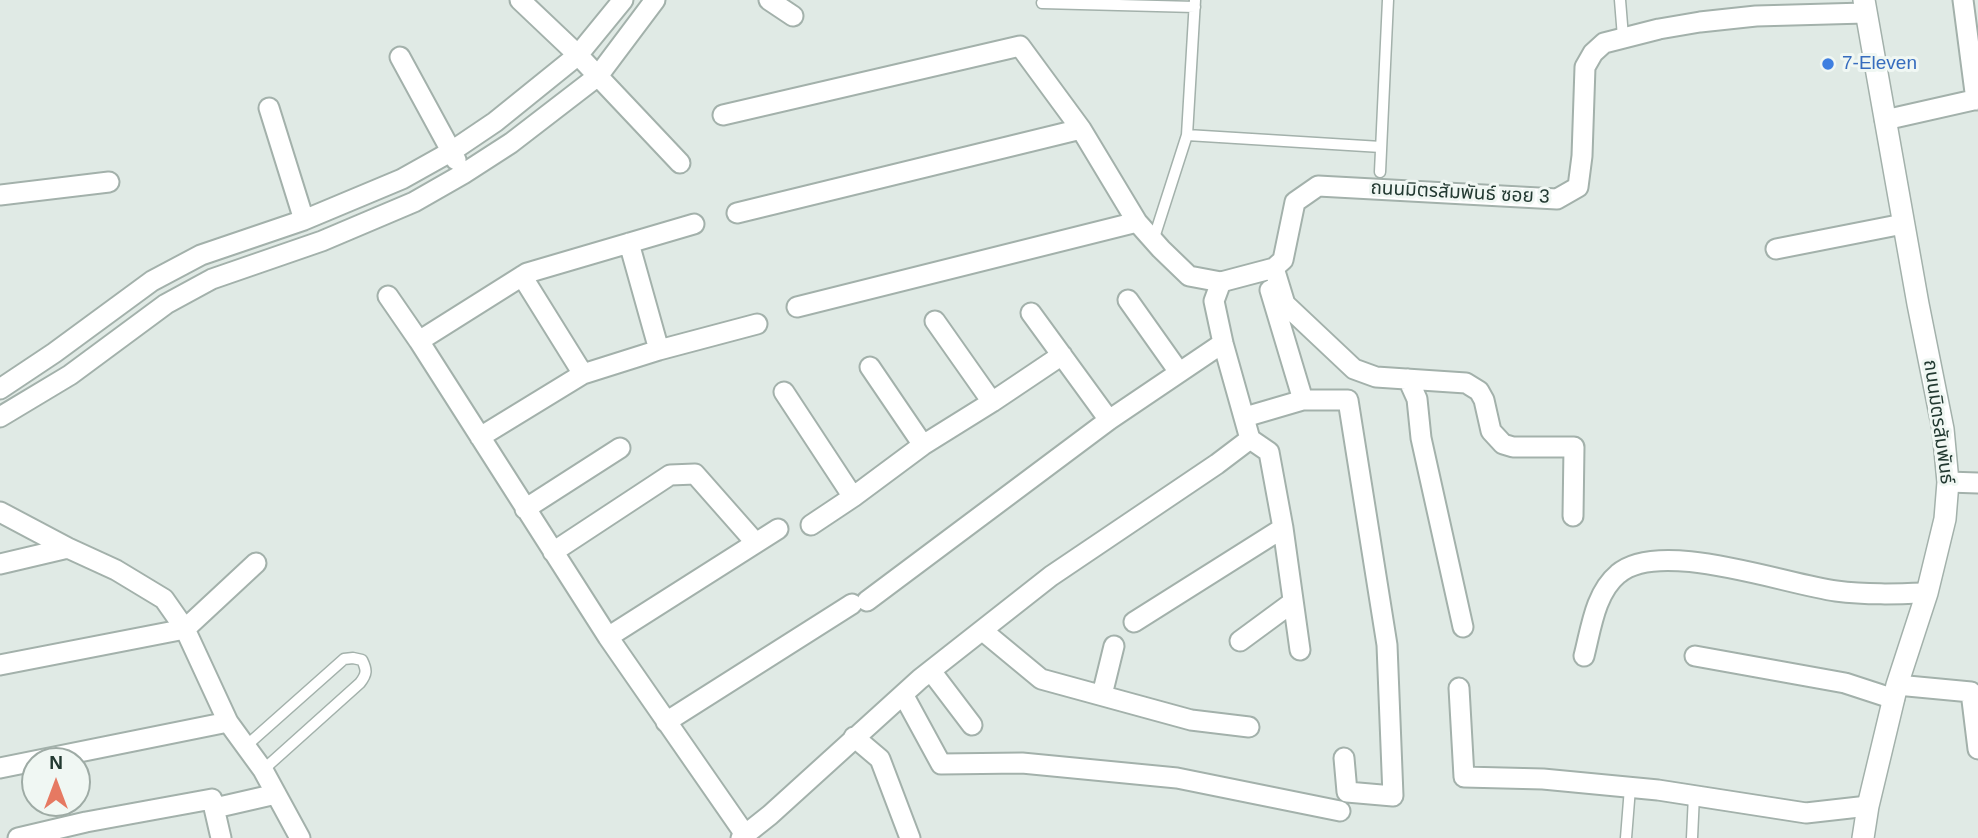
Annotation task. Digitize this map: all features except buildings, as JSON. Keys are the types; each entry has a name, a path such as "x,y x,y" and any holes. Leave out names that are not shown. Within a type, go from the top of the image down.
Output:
{"street":[{"path":"520,0 578,55 680,163"},
{"path":"0,389 152,282 201,255 304,220 402,179 452,151 495,122 578,55 623,0"},
{"path":"0,416 70,375 166,304 212,279 322,240 414,202 463,174 510,143 598,76 655,0"},
{"path":"769,0 793,16"},
{"path":"1885,120 1977,99 1963,0"},
{"name":"ถนนมิตรสัมพันธ์ ซอย 3","path":"1269,270 1283,260 1295,202 1318,186 1557,199 1578,187 1582,156 1585,66 1593,53 1604,43 1659,29 1756,16 1864,6"},
{"name":"ถนนมิตรสัมพันธ์","path":"1863,838 1895,692 1927,593 1945,519 1948,482 1943,429 1864,6"},
{"path":"723,115 1020,46 1081,129 1137,222 1189,276 1221,282 1269,270"},
{"path":"400,57 463,174"},
{"path":"269,108 304,220"},
{"path":"737,213 1081,129"},
{"path":"0,195 109,182"},
{"path":"797,307 1137,222"},
{"path":"419,341 527,273 694,224"},
{"path":"1776,249 1903,224"},
{"path":"629,243 659,350"},
{"path":"1269,270 1285,303 1344,361 1365,374 1458,382 1473,386 1484,400 1491,432 1503,444 1513,447 1574,447 1573,516"},
{"path":"1269,270 1303,400"},
{"path":"522,276 583,374"},
{"path":"1221,282 1214,301 1250,439 1269,452 1300,650"},
{"path":"388,296 608,637 666,722 750,834 854,737 931,671 1051,576 1250,439"},
{"path":"1128,300 1179,372"},
{"path":"1031,313 1110,420"},
{"path":"935,321 992,402"},
{"path":"480,437 583,374 757,324"},
{"path":"666,722 859,603 1110,420 1223,343"},
{"path":"811,525 923,445 1062,355"},
{"path":"870,366 923,445"},
{"path":"1408,379 1417,399 1421,438 1463,627"},
{"path":"784,393 853,497"},
{"path":"1245,416 1303,400 1348,400 1387,645 1393,796 1347,792 1344,758"},
{"path":"525,509 620,448"},
{"path":"553,552 670,475 695,474 755,542"},
{"path":"1948,482 1978,483"},
{"path":"0,512 116,570 164,599 186,629 228,722 270,783 300,838"},
{"path":"1134,622 1283,528"},
{"path":"608,637 778,529"},
{"path":"0,564 68,548"},
{"path":"1584,656 1595,610 1605,589 1619,573 1638,563 1678,559 1833,590 1874,595 1927,593"},
{"path":"0,665 186,629 256,562"},
{"path":"1240,641 1293,601"},
{"path":"983,631 1041,680 1191,720 1249,727"},
{"path":"1102,695 1114,646"},
{"path":"1695,656 1895,692 1972,692 1977,718 1978,749"},
{"path":"931,671 972,725"},
{"path":"1460,688 1464,777 1543,779 1630,788 1806,813 1868,806"},
{"path":"904,696 941,764 1022,763 1177,778 1340,811"},
{"path":"0,768 228,722"},
{"path":"854,737 880,759 911,838"},
{"path":"18,838 86,822 214,803 270,783"},
{"path":"214,803 221,838"}],"lane":[{"path":"1380,172 1388,0"},
{"path":"1620,0 1623,37"},
{"path":"1042,3 1195,4 1187,135 1153,241"},
{"path":"1187,135 1381,147"},
{"path":"246,746 344,659 362,660 366,676 270,783"},
{"path":"1626,838 1630,788"},
{"path":"1692,838 1694,795"}],"place":[{"name":"7-Eleven","path":"1828,64"}]}
